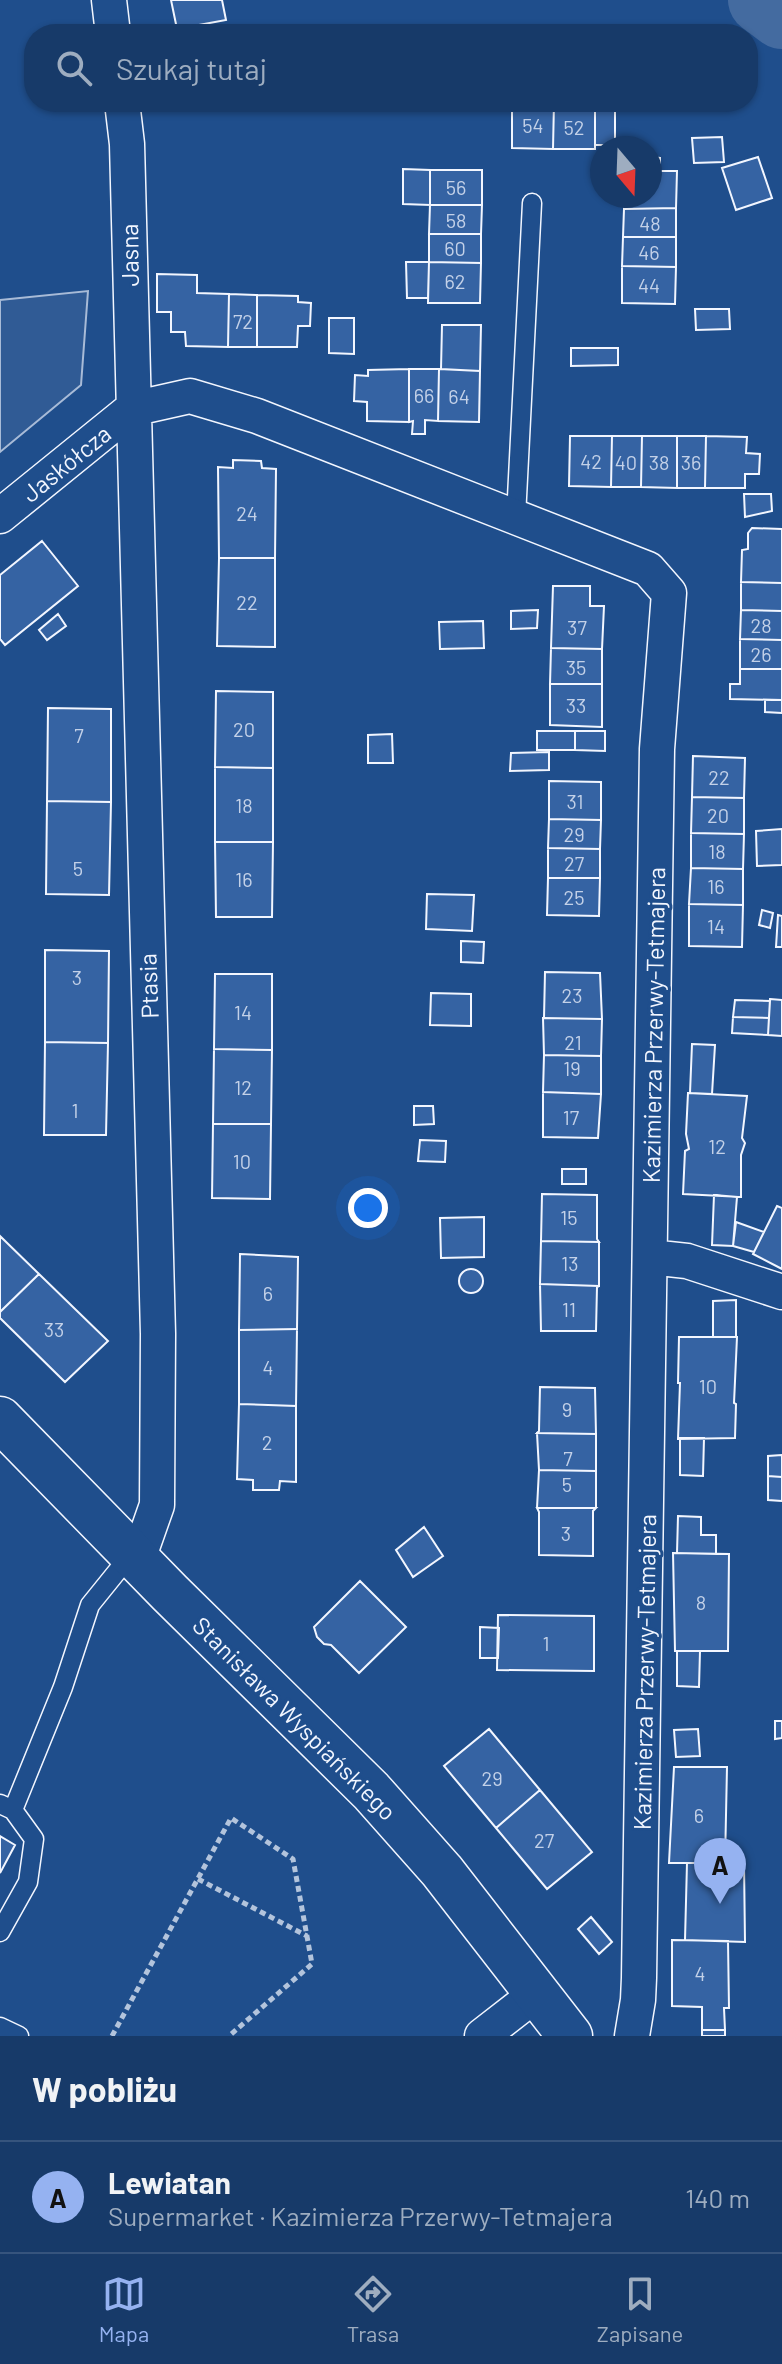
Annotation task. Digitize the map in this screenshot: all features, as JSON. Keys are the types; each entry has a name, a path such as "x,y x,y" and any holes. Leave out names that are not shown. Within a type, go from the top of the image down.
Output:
{"main road":[{"name":"Stanisława Wyspiańskiego","path":"0,1419 371,1791 442,1871 570,2036"}],"street":[{"path":"109,0 112,24"},
{"name":"Jasna","path":"123,112 127,144 132,409"},
{"name":"Kazimierza Przerwy-Tetmajera","path":"132,409 190,396 257,416 648,569 669,593 657,749 638,2000 632,2036"},
{"name":"Jaskółcza","path":"0,516 132,409"},
{"name":"Ptasia","path":"132,409 158,1334 157,1505 135,1556"},
{"path":"650,1257 687,1261 782,1292"},
{"path":"482,2036 536,1994"}],"lane":[{"path":"516,517 532,203"},
{"path":"0,1932 28,1882 34,1839 6,1807 63,1687 90,1605 135,1556"},
{"path":"0,2027 19,2036"}],"path":[{"path":"112,2036 231,1818 293,1859 312,1964 229,2036"},
{"path":"198,1879 307,1936"}],"shaded area":[{"path":"88,291 81,385 0,452 0,300"}],"building":[{"path":"171,0 222,0 226,20 176,24"},
{"path":"512,112 554,112 553,149 512,148"},
{"path":"554,112 595,112 595,136 590,136 590,149 553,149"},
{"path":"595,112 615,112 615,136 595,136"},
{"path":"722,137 724,162 694,163 692,138"},
{"path":"758,157 772,198 736,210 722,168"},
{"path":"403,169 430,170 430,205 403,204"},
{"path":"430,170 482,170 482,205 430,205"},
{"path":"662,171 677,171 676,208 624,209 662,208"},
{"path":"430,205 482,205 481,234 429,234"},
{"path":"676,208 676,237 623,237 624,209"},
{"path":"429,234 481,234 481,263 429,262"},
{"path":"623,237 676,237 676,267 622,266"},
{"path":"406,262 429,262 428,298 407,298"},
{"path":"429,262 481,263 480,303 428,303"},
{"path":"622,266 676,267 675,304 622,303"},
{"path":"157,274 197,275 197,293 229,294 228,347 186,346 185,332 171,332 171,312 157,312"},
{"path":"229,294 257,295 257,347 228,347"},
{"path":"257,295 298,296 298,302 311,303 310,326 298,326 297,347 257,347"},
{"path":"695,309 729,309 730,329 696,330"},
{"path":"329,318 354,318 354,354 329,353"},
{"path":"442,325 481,325 480,371 441,369"},
{"path":"571,348 618,348 618,365 571,366"},
{"path":"409,369 409,422 367,421 367,402 354,401 355,375 368,376 368,370"},
{"path":"409,369 439,369 438,421 425,420 425,434 412,434 413,421 409,422"},
{"path":"439,369 480,371 479,422 438,421"},
{"path":"570,436 612,436 611,487 569,486"},
{"path":"612,436 642,436 641,487 611,487"},
{"path":"642,436 677,436 677,488 641,487"},
{"path":"677,436 706,436 705,488 677,488"},
{"path":"706,436 747,437 746,453 760,454 759,474 745,474 745,488 705,488"},
{"path":"233,460 261,461 262,468 276,469 275,558 219,558 218,467 233,468"},
{"path":"744,494 771,494 772,511 745,517"},
{"path":"752,528 782,529 782,583 741,582 742,550 748,549 748,533"},
{"path":"42,541 78,586 5,645 0,639 0,575"},
{"path":"219,558 275,558 275,647 217,646"},
{"path":"741,582 782,583 782,611 741,610"},
{"path":"553,586 590,586 590,606 604,606 602,649 551,648"},
{"path":"538,610 537,628 511,629 511,611"},
{"path":"741,610 782,611 782,640 740,639"},
{"path":"58,614 66,626 47,640 39,630"},
{"path":"483,621 484,648 440,649 439,622"},
{"path":"740,639 782,640 782,669 740,669"},
{"path":"551,648 602,649 602,684 550,684"},
{"path":"740,669 782,669 782,700 730,699 730,684 740,684"},
{"path":"550,684 602,684 602,727 550,725"},
{"path":"216,691 273,692 273,768 215,767"},
{"path":"765,700 782,700 782,713 765,712"},
{"path":"48,708 111,709 111,802 47,801"},
{"path":"537,731 575,731 575,750 537,750"},
{"path":"575,731 605,731 605,751 575,750"},
{"path":"392,734 393,763 368,763 368,735"},
{"path":"549,752 549,770 510,771 511,753"},
{"path":"693,756 745,758 744,798 692,797"},
{"path":"215,767 273,768 273,842 215,842"},
{"path":"549,781 601,782 601,820 549,819"},
{"path":"692,797 744,798 744,834 691,833"},
{"path":"47,801 111,802 109,895 46,894"},
{"path":"549,819 601,820 600,849 548,848"},
{"path":"782,829 782,865 757,866 756,831"},
{"path":"691,833 744,834 743,869 691,868"},
{"path":"215,842 273,842 272,917 216,917"},
{"path":"548,848 600,849 600,878 548,878"},
{"path":"691,868 743,869 743,905 689,904"},
{"path":"548,878 600,878 599,916 547,915"},
{"path":"427,894 474,895 472,931 426,929"},
{"path":"689,904 743,905 742,947 689,946"},
{"path":"762,910 773,913 770,928 759,925"},
{"path":"778,915 782,916 782,947 776,947"},
{"path":"461,941 484,942 483,963 461,962"},
{"path":"45,950 109,951 108,1043 45,1042"},
{"path":"545,972 600,973 602,1019 544,1018"},
{"path":"215,974 272,974 272,1050 214,1049"},
{"path":"431,993 471,994 471,1026 430,1025"},
{"path":"770,999 782,1000 782,1036 768,1035"},
{"path":"735,1000 770,1001 769,1018 733,1017"},
{"path":"733,1017 769,1018 768,1035 732,1033"},
{"path":"543,1018 602,1019 601,1056 544,1055"},
{"path":"45,1042 108,1043 106,1135 44,1135"},
{"path":"692,1044 715,1045 712,1094 690,1093"},
{"path":"214,1049 272,1050 271,1124 213,1124"},
{"path":"544,1055 601,1056 601,1094 543,1092"},
{"path":"543,1092 601,1094 598,1138 543,1137"},
{"path":"688,1093 747,1096 742,1138 745,1143 741,1155 741,1197 683,1194 685,1151 689,1149 686,1134"},
{"path":"414,1106 433,1106 434,1124 414,1125"},
{"path":"213,1124 271,1124 270,1199 212,1198"},
{"path":"420,1140 446,1141 445,1162 418,1161"},
{"path":"562,1169 586,1169 586,1184 562,1184"},
{"path":"542,1194 597,1195 599,1242 541,1241"},
{"path":"714,1195 737,1197 733,1246 712,1245"},
{"path":"777,1206 782,1208 782,1269 753,1254"},
{"path":"484,1217 484,1257 441,1258 440,1218"},
{"path":"736,1222 764,1232 754,1252 733,1246"},
{"path":"0,1236 39,1274 0,1312"},
{"path":"541,1241 599,1242 599,1286 540,1284"},
{"path":"240,1254 298,1257 297,1329 239,1330"},
{"path":"471,1269 479,1273 483,1281 479,1289 471,1293 463,1289 459,1281 463,1273"},
{"path":"39,1274 108,1341 65,1382 0,1318 0,1312"},
{"path":"540,1284 599,1286 596,1331 541,1331"},
{"path":"736,1300 736,1337 713,1337 713,1301"},
{"path":"297,1329 296,1406 239,1404 239,1330"},
{"path":"679,1337 737,1337 735,1438 678,1439"},
{"path":"540,1387 595,1388 596,1434 537,1433"},
{"path":"239,1404 296,1406 296,1482 280,1481 279,1490 253,1490 253,1480 237,1479"},
{"path":"537,1433 596,1434 596,1471 539,1470"},
{"path":"680,1438 704,1438 703,1476 680,1475"},
{"path":"782,1455 782,1477 768,1476 768,1456"},
{"path":"539,1470 596,1471 596,1508 537,1508"},
{"path":"768,1476 782,1477 782,1501 768,1500"},
{"path":"537,1508 596,1508 593,1511 593,1556 539,1555"},
{"path":"678,1516 701,1517 701,1535 716,1535 716,1554 677,1553"},
{"path":"424,1527 443,1556 413,1577 396,1550"},
{"path":"673,1553 729,1554 728,1651 675,1651"},
{"path":"360,1581 406,1627 359,1673 331,1645 324,1644 317,1637 314,1627"},
{"path":"498,1615 594,1616 594,1671 497,1670"},
{"path":"480,1627 499,1628 498,1658 480,1658"},
{"path":"677,1651 700,1651 699,1687 677,1686"},
{"path":"775,1721 782,1721 782,1738 775,1739"},
{"path":"489,1729 540,1790 496,1828 444,1766"},
{"path":"698,1729 700,1756 676,1757 674,1730"},
{"path":"674,1767 727,1767 725,1863 669,1863"},
{"path":"540,1790 592,1852 547,1889 496,1828"},
{"path":"0,1836 15,1845 0,1873"},
{"path":"687,1863 744,1863 745,1942 685,1940"},
{"path":"591,1917 612,1942 599,1954 578,1929"},
{"path":"672,1940 728,1941 729,2008 724,2008 725,2030 702,2030 702,2007 672,2006"},
{"path":"702,2030 725,2030 725,2036 702,2036"}],"waterway":[{"path":"762,0 782,15"}],"place":[{"name":"Lewiatan","path":"720,1904"}]}
